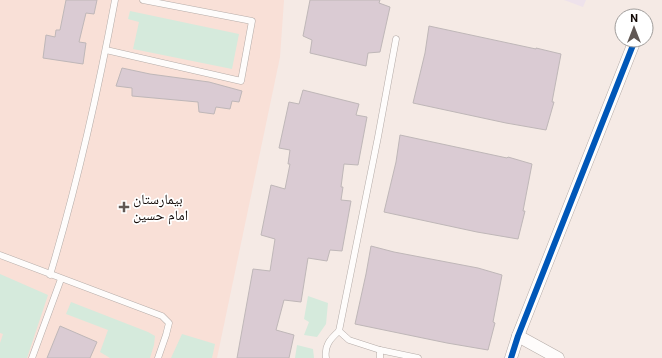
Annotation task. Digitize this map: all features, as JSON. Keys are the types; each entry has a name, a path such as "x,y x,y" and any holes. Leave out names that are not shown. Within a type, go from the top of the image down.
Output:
{"street":[{"path":"511,358 518,336 632,48"},
{"path":"518,336 558,358"}],"lane":[{"path":"50,275 65,223 106,50 115,0"},
{"path":"106,50 241,80 252,21 142,0"},
{"path":"326,358 327,346 331,338 339,331 396,39"},
{"path":"0,255 162,316 169,324 158,358"},
{"path":"32,358 61,279"},
{"path":"339,331 349,340 380,350 418,358"},
{"path":"380,350 380,358"}],"shaded area":[{"name":"بیمارستان امام حسین","path":"0,0 284,0 280,57 217,358 0,358"},
{"path":"564,0 586,0 583,7"}],"green space":[{"path":"130,11 239,34 232,69 133,49 139,22 128,19"},
{"path":"0,274 48,295 27,358 0,358 0,343 3,334 0,333"},
{"path":"308,296 328,303 326,324 317,337 304,335 309,322 304,319"},
{"path":"71,302 155,336 150,358 110,358 100,352 108,330 66,314"},
{"path":"182,334 215,344 212,358 171,358"},
{"path":"297,345 313,349 314,358 295,358"}],"building":[{"path":"66,0 97,0 94,14 86,13 79,42 86,43 83,64 43,58 46,35 55,37 56,30 60,30"},
{"path":"310,0 380,0 379,3 390,7 380,52 368,53 366,66 310,53 312,40 303,36"},
{"path":"429,26 561,54 552,102 554,102 546,130 413,103 425,53"},
{"path":"122,68 150,74 209,82 242,91 239,102 232,101 230,109 216,107 214,114 199,112 198,102 132,96 132,88 116,86"},
{"path":"303,90 359,104 356,115 367,117 358,165 344,164 341,200 351,201 342,251 330,250 327,261 308,258 301,302 284,300 276,330 294,335 289,358 237,358 253,269 270,271 275,239 261,235 271,185 285,189 290,164 288,164 290,150 279,148 289,102 299,104"},
{"path":"400,135 508,157 532,164 523,211 525,211 518,239 477,232 384,212 396,162"},
{"path":"371,246 394,252 478,268 502,275 493,322 495,323 488,350 355,324"},
{"path":"60,326 97,342 90,358 47,358"}],"cycle path":[{"path":"511,358 518,336 632,48"}],"place":[{"name":"بیمارستان امام حسین","path":"124,207"}]}
